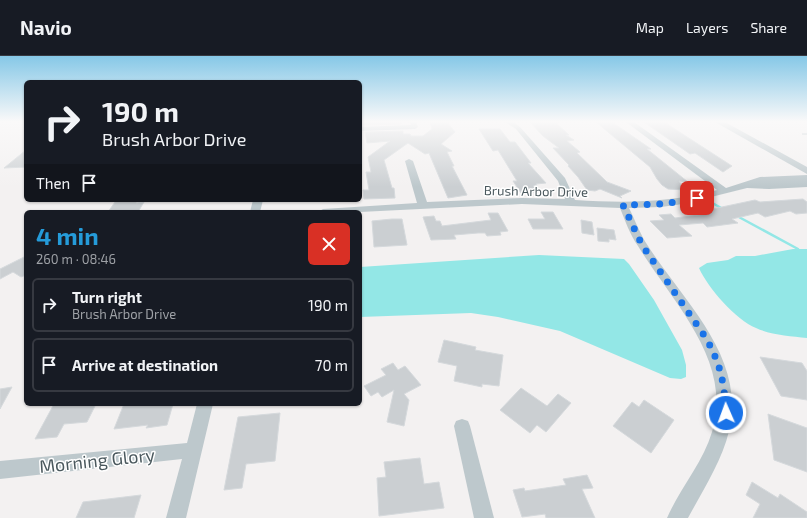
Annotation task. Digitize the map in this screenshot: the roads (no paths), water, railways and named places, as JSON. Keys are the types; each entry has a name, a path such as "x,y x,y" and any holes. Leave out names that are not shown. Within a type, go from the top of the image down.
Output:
{"street":[{"path":"531,144 562,180 571,202"},
{"path":"659,144 724,191"},
{"path":"758,144 807,171"},
{"path":"409,161 423,206"},
{"name":"Brush Arbor Drive","path":"356,210 509,201 623,205 680,202 747,185 760,180 807,178"},
{"path":"787,179 796,185"},
{"name":"Brush Arbor Drive","path":"747,185 807,184"},
{"path":"623,205 642,245 706,338 722,374 726,413 718,444 677,518"},
{"path":"176,518 205,406"},
{"path":"462,426 484,518"},
{"name":"Morning Glory","path":"0,470 194,450"}],"water":[{"path":"793,249 807,249 807,338 768,332 748,324 732,311 716,294 699,268 707,263 728,260 736,256 755,256"},
{"path":"539,255 624,259 654,300 682,350 686,365 686,377 681,379 670,378 560,331 498,317 471,313 362,317 362,267"}],"waterway":[{"path":"707,200 723,209"},
{"path":"737,216 798,249"}]}
